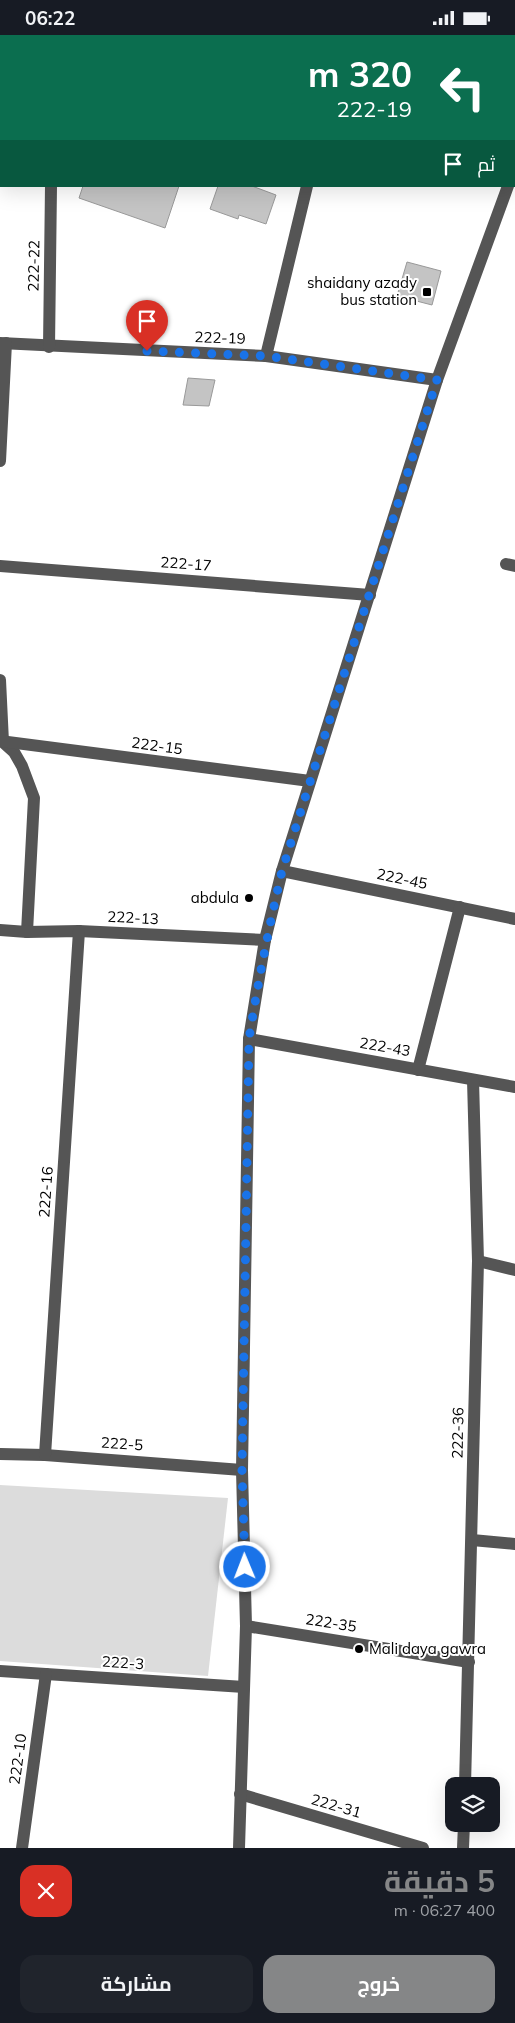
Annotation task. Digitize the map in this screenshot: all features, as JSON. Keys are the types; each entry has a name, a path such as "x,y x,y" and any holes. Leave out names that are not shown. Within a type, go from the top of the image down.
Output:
{"street":[{"name":"222-22","path":"49,347 51,187"},
{"path":"266,356 307,187"},
{"path":"239,1848 246,1626 242,1470 249,1039 265,940 282,871 437,380 508,187"},
{"name":"222-19","path":"3,343 49,347 266,356 437,380"},
{"path":"0,461 3,343"},
{"name":"222-17","path":"0,566 370,595"},
{"path":"0,681 1,741 18,759 34,798 27,933"},
{"name":"222-15","path":"1,741 310,781"},
{"name":"222-45","path":"282,871 515,919"},
{"path":"418,1070 460,907"},
{"name":"222-13","path":"0,930 27,933 79,931 265,940"},
{"name":"222-16","path":"45,1455 79,931"},
{"name":"222-43","path":"249,1039 515,1087"},
{"name":"222-36","path":"465,1777 478,1261 472,1079"},
{"path":"478,1261 515,1270"},
{"name":"222-5","path":"0,1454 45,1455 242,1470"},
{"path":"472,1540 515,1544"},
{"name":"222-35","path":"246,1626 469,1662"},
{"name":"222-3","path":"0,1671 244,1687"},
{"name":"222-10","path":"22,1848 46,1674"},
{"name":"222-31","path":"240,1794 423,1848"},
{"path":"463,1848 464,1832"}],"shaded area":[{"path":"0,1485 228,1498 208,1676 0,1661"}],"building":[{"path":"83,187 179,187 165,228 79,198"},
{"path":"218,187 255,187 276,195 266,224 239,215 238,219 210,209"},
{"path":"407,262 441,271 432,305 397,296"},
{"path":"188,378 215,380 209,406 183,405"}],"place":[{"name":"shaidany azady bus station","path":"427,292"},
{"name":"abdula","path":"249,898"},
{"name":"Mali daya gawra","path":"359,1649"}],"route":[{"path":"147,351 266,356 437,380 282,871 265,940 249,1039 242,1470 245,1567"}]}
